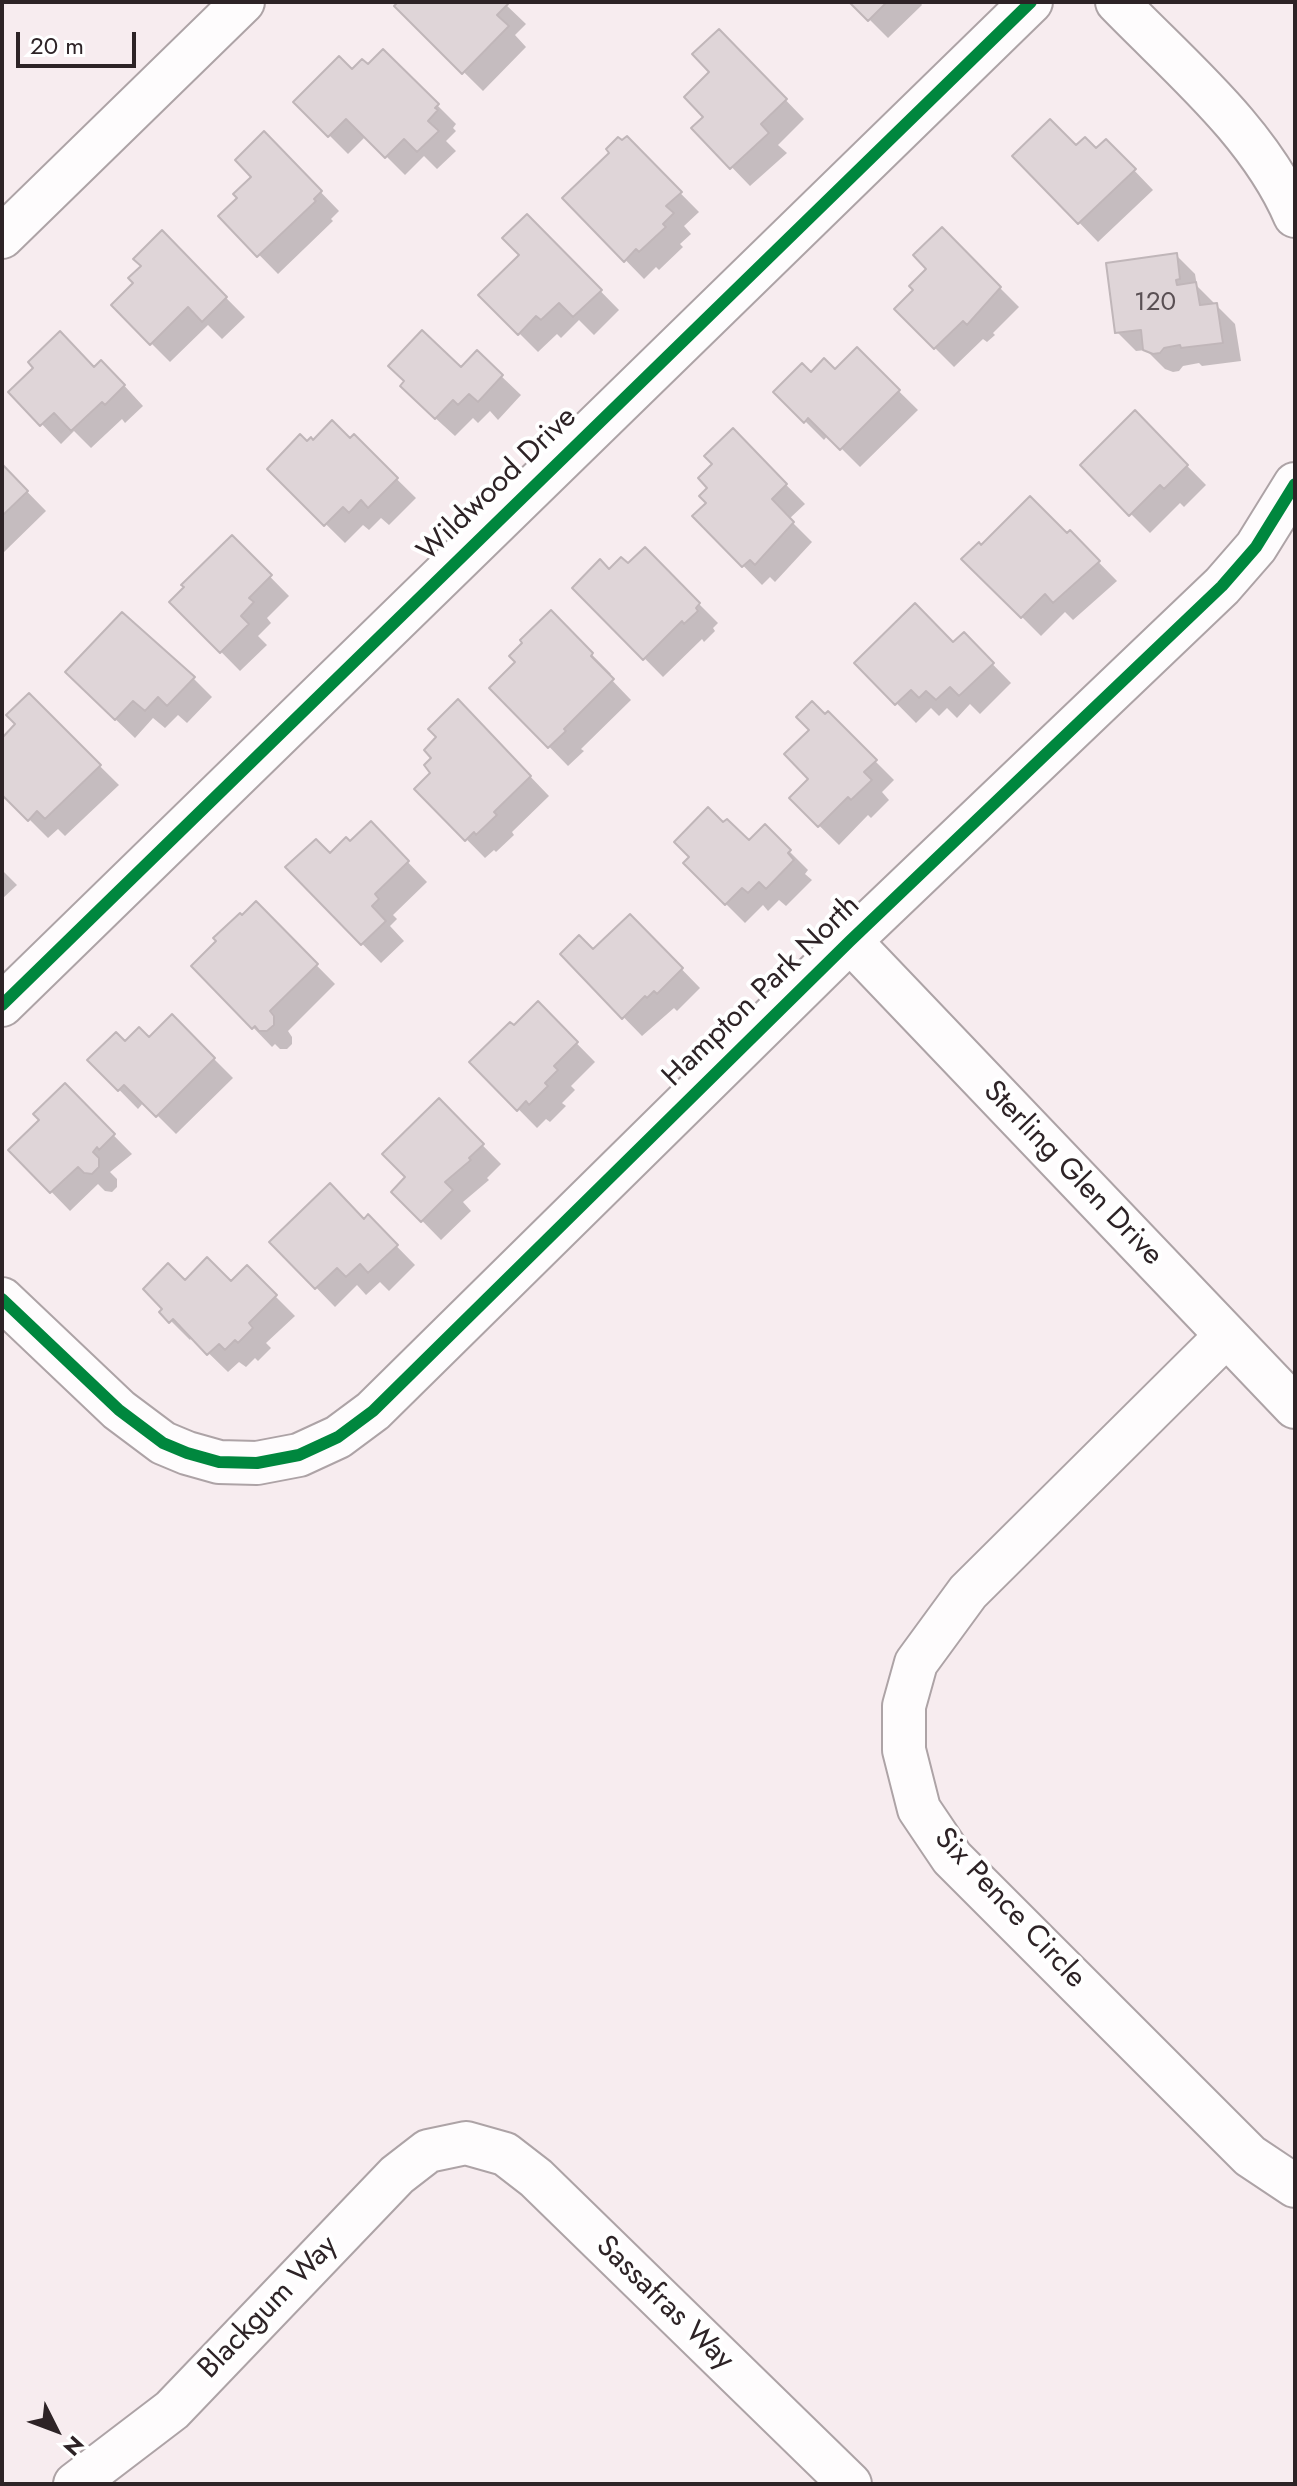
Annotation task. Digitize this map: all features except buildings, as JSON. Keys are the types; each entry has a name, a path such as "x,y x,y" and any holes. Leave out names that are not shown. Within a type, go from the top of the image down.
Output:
{"street":[{"path":"2,237 243,2"},
{"name":"Wildwood Drive","path":"2,1005 1031,2"},
{"path":"1117,2 1262,155 1287,196 1295,216"},
{"name":"Hampton Park North","path":"3,1301 136,1425 163,1443 219,1462 257,1463 299,1455 338,1437 373,1411 850,941 1222,586 1256,547 1295,484"},
{"name":"Sterling Glen Drive","path":"850,941 1295,1407"},
{"name":"Six Pence Circle","path":"1226,1336 968,1592 916,1663 904,1706 904,1750 919,1809 952,1858 1250,2156 1295,2186"},
{"name":"Blackgum Way","path":"75,2484 172,2410 397,2175 428,2151 466,2143"},
{"name":"Sassafras Way","path":"466,2143 505,2154 536,2178 850,2484"}],"cycle path":[{"path":"2,1005 1031,2"},
{"path":"2,1299 119,1410 163,1443 187,1453 219,1462 257,1463 299,1455 338,1437 373,1411 850,941 1222,586 1256,547 1295,484"}]}
